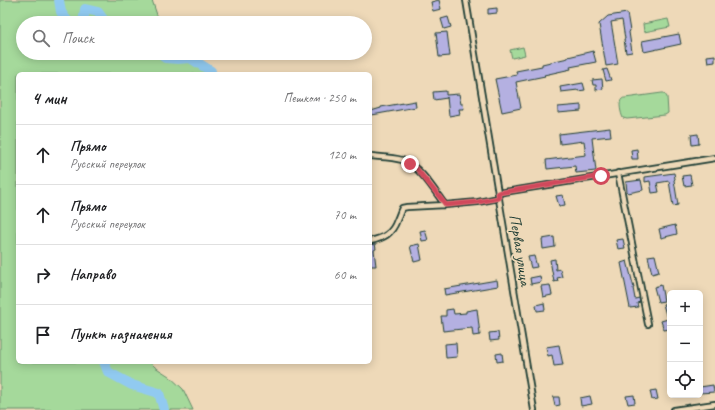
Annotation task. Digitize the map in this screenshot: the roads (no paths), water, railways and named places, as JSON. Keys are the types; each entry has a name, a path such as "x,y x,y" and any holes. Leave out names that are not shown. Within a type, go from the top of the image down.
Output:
{"street":[{"name":"Первая улица","path":"466,0 534,410"},
{"path":"372,156 400,159 410,164 417,169 446,205"},
{"path":"372,241 386,236 397,221 402,208 478,202 499,196 618,173 715,158"},
{"path":"618,173 648,324"},
{"path":"674,410 715,404"}],"waterway":[{"path":"59,0 61,12 64,16"},
{"path":"84,16 85,9 98,12 101,16"},
{"path":"193,60 211,72"},
{"path":"105,364 108,372 132,385 159,393 164,410"}]}
